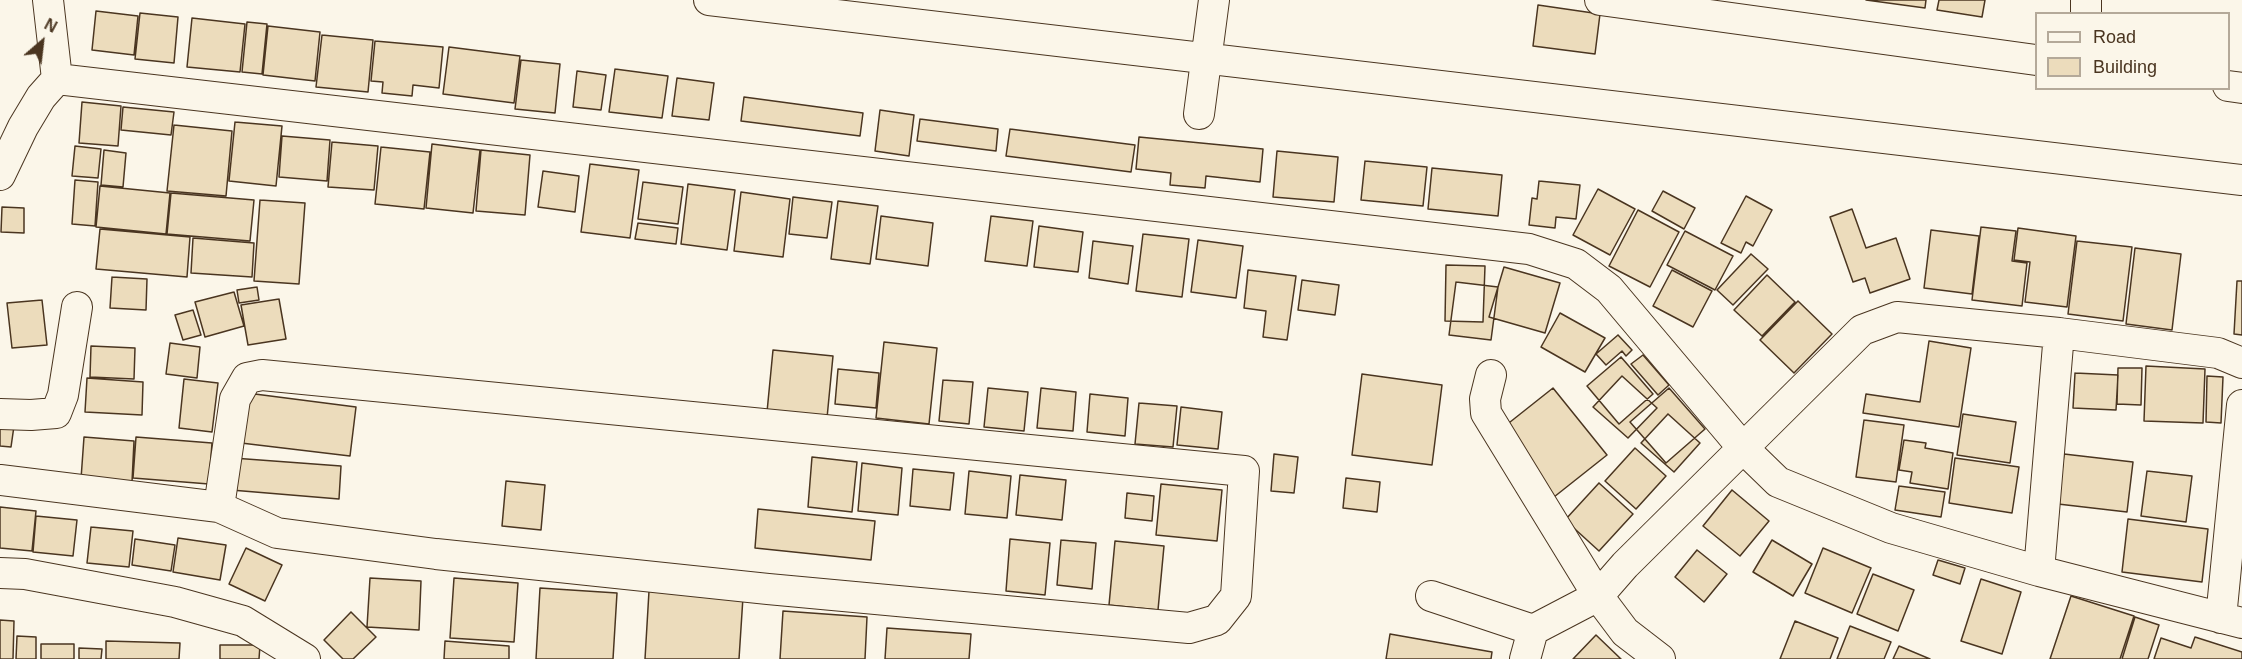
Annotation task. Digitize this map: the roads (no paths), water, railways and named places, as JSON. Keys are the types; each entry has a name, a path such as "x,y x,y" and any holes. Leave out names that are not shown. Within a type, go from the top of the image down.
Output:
{"street":[{"path":"0,175 35,107 57,79 48,0"},
{"path":"709,0 2242,180"},
{"path":"1199,114 1214,0"},
{"path":"1600,0 2035,60"},
{"path":"57,79 1529,249 1576,264 1609,289 1743,448 1778,482 1891,528 2038,571 2232,620 2242,405"},
{"path":"0,414 56,413 63,395 77,307"},
{"path":"1431,596 1533,630 1598,596 1625,565 1862,330 1897,317 2059,333 2218,353 2242,363"},
{"path":"2038,571 2059,333"},
{"path":"0,480 219,507 277,533 436,554 768,589 1189,628 1217,620 1236,596 1244,471 262,375 247,378 235,399 219,507"},
{"path":"1491,375 1485,399 1486,413 1598,596 1625,632 1660,659"},
{"path":"0,573 25,574 186,605 243,621 305,659"},
{"path":"1525,659 1533,630"}]}
